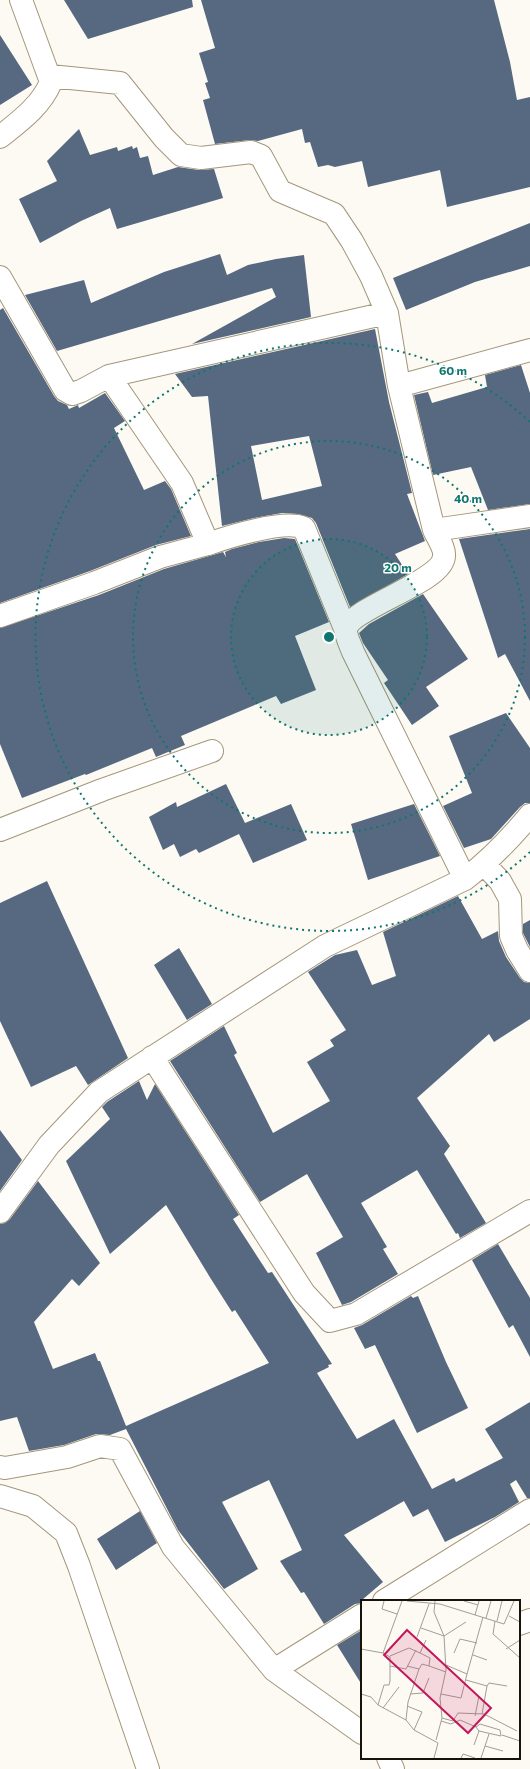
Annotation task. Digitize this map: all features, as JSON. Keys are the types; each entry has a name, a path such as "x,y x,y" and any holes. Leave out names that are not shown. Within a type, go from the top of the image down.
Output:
{"street":[{"path":"0,137 41,100 46,94 51,82 21,0"},
{"path":"50,76 120,83 164,138 181,155 201,158 251,152 261,156 280,191 334,214 371,276 387,313 400,386 434,530 442,546 444,556 441,565 416,584 360,613 349,624 346,631"},
{"path":"0,277 65,390 72,394 109,376 387,313"},
{"path":"400,386 530,350"},
{"path":"109,376 182,482 208,544"},
{"path":"434,530 530,516"},
{"path":"0,616 94,583 160,557 208,544 247,531 295,526 304,528 346,631 353,652 465,878"},
{"path":"0,830 102,790 212,751"},
{"path":"0,1212 49,1145 99,1092 325,946 465,878 484,864 511,838 530,815"},
{"path":"484,864 500,881 510,899 511,936 516,950 530,972"},
{"path":"152,1057 304,1293 330,1321 356,1314 530,1211"},
{"path":"0,1467 5,1468 67,1457 100,1446 120,1449 173,1547 274,1670 361,1731"},
{"path":"0,1496 33,1506 66,1533 79,1566 148,1769"},
{"path":"386,1600 530,1510"},
{"path":"274,1670 361,1616"},
{"path":"520,1624 530,1620"},
{"path":"388,1759 393,1769"}],"building":[{"path":"64,0 192,0 193,7 88,39"},
{"path":"201,0 494,0 510,62 517,100 530,97 530,187 447,207 440,170 368,187 362,161 335,167 328,165 318,167 310,142 305,143 302,129 258,141 250,140 215,144 203,100 210,98 205,83 208,82 199,53 215,48"},
{"path":"0,35 32,85 0,105"},
{"path":"79,129 90,155 117,147 118,151 132,146 133,149 137,147 140,158 148,156 153,175 178,167 199,170 214,169 223,198 117,229 110,208 81,221 40,243 19,199 57,181 47,161"},
{"path":"530,223 530,266 475,282 406,310 393,278"},
{"path":"220,254 227,275 248,265 304,255 311,317 192,344 276,297 272,288 57,351 25,295 84,280 91,303 164,272"},
{"path":"3,308 58,401 67,405 69,409 78,405 79,408 105,393 125,421 114,428 144,490 165,481 171,489 191,536 156,545 90,571 0,603 0,310"},
{"path":"375,329 389,402 412,493 407,494 425,541 395,554 408,574 350,607 316,523 312,518 298,514 282,513 222,526 208,396 192,397 175,374","holes":["309,436 322,486 262,500 251,446"]},
{"path":"521,365 530,393 530,504 488,510 471,467 433,475 414,395 428,392 432,403 487,387 485,375"},
{"path":"530,529 530,701 505,654 498,658 459,539"},
{"path":"284,538 295,539 329,622 295,636 316,690 281,704 276,696 181,736 185,745 156,757 152,748 86,775 85,774 22,798 0,744 0,628 99,595 164,569 223,552 226,557 225,552 232,549 259,542"},
{"path":"423,594 468,659 426,687 439,706 412,725 384,683 388,680 363,643 359,633 369,624"},
{"path":"506,713 530,748 530,803 525,803 520,807 491,839 464,848 443,806 472,793 449,736"},
{"path":"226,784 245,823 291,804 307,840 253,863 239,834 199,853 196,849 180,857 174,844 163,850 149,817 176,802 177,807"},
{"path":"414,804 440,856 368,880 351,824"},
{"path":"47,881 128,1058 88,1085 76,1066 31,1087 0,1021 0,903"},
{"path":"458,896 482,939 498,931 499,941 506,957 520,978 524,982 530,983 530,1019 494,1042 489,1034 417,1098 450,1146 444,1154 486,1223 460,1238 458,1233 456,1234 417,1170 361,1203 387,1247 383,1249 398,1274 351,1302 342,1305 316,1253 343,1237 307,1174 260,1202 170,1061 224,1026 237,1053 234,1055 273,1133 330,1101 307,1062 334,1046 330,1040 346,1030 308,972 335,955 357,950 372,985 396,976 383,932"},
{"path":"530,920 530,947 523,933 523,924"},
{"path":"179,948 212,1004 187,1020 154,965"},
{"path":"139,1081 147,1100 155,1084 239,1215 233,1219 268,1273 272,1272 332,1364 328,1365 329,1367 317,1373 357,1439 394,1419 432,1489 454,1478 456,1482 503,1458 485,1429 530,1402 530,1498 527,1498 516,1480 510,1484 519,1502 495,1517 445,1542 428,1509 413,1517 404,1501 344,1535 383,1582 361,1600 361,1603 355,1604 324,1624 304,1592 301,1593 280,1561 302,1550 269,1480 222,1502 258,1569 224,1589 178,1530 126,1429 110,1435 96,1434 64,1445 29,1451 17,1417 0,1421 0,1224 5,1223 10,1219 38,1181 100,1263 79,1286 72,1279 34,1322 53,1369 95,1353 98,1361 100,1361 126,1426 269,1363 235,1310 232,1312 166,1205 110,1254 66,1161 110,1119 102,1107 107,1102"},
{"path":"0,1130 22,1160 0,1191"},
{"path":"498,1244 530,1298 530,1357 513,1325 509,1328 472,1260"},
{"path":"411,1296 413,1298 418,1296 446,1362 468,1408 417,1433 375,1345 365,1349 354,1328 362,1325"},
{"path":"140,1511 157,1543 116,1570 97,1539"},
{"path":"361,1631 361,1683 337,1645"}]}
